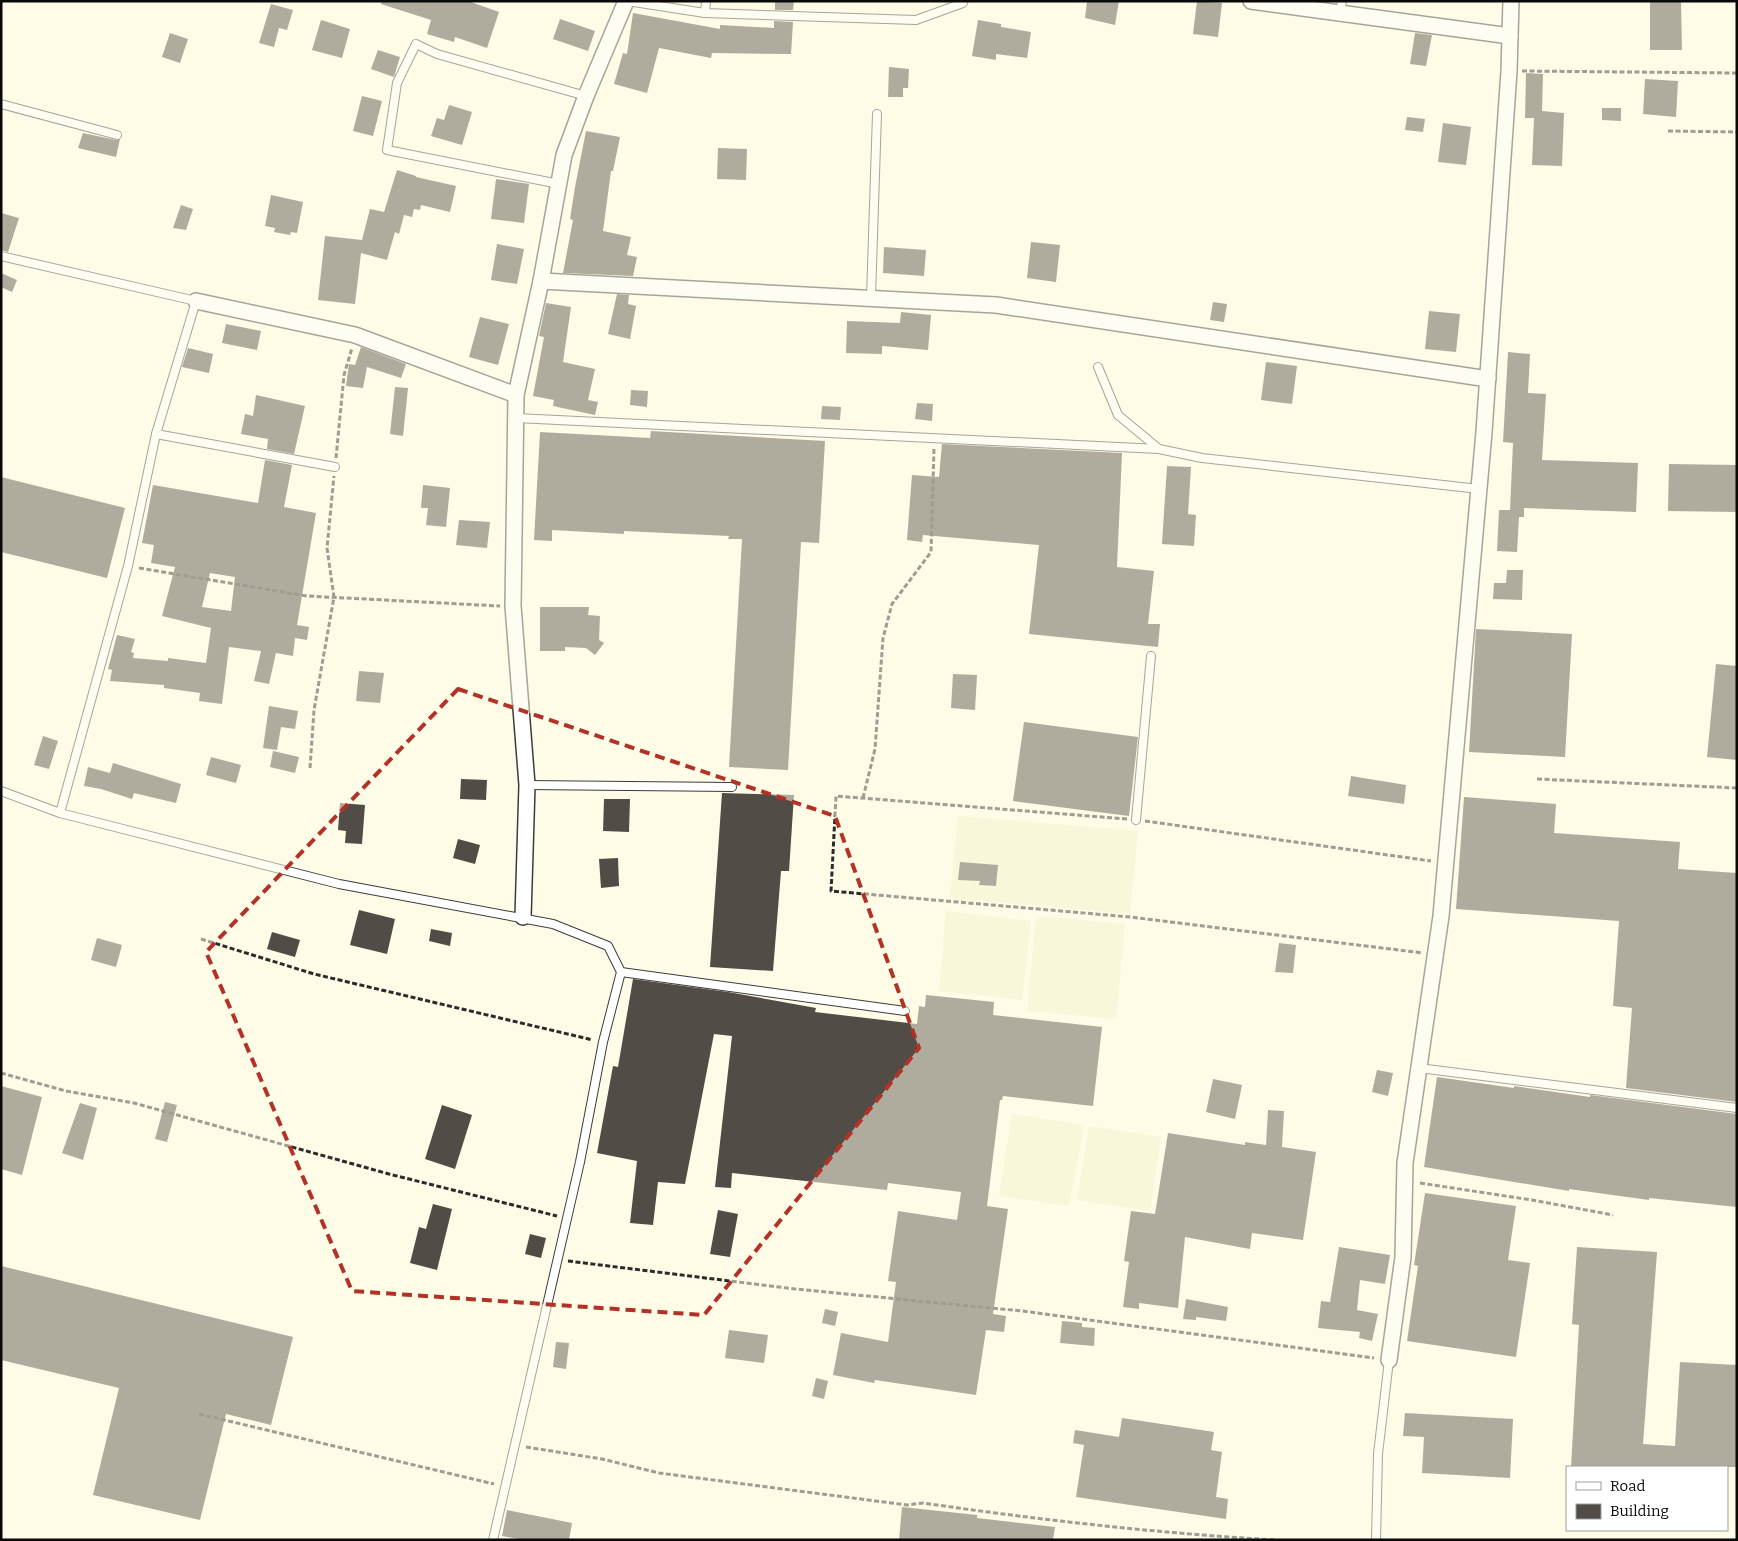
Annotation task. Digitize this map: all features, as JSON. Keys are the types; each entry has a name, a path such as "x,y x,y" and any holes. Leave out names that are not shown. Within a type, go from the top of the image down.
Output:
{"street":[{"path":"523,917 527,786 513,606 516,395 541,282 564,155 586,96 627,1"},
{"path":"1251,1 1341,7 1510,36"},
{"path":"1389,1360 1403,1257 1404,1181 1441,916 1488,379 1509,71 1511,1"},
{"path":"541,282 996,305 1488,379"},
{"path":"196,301 355,335 516,395"}],"lane":[{"path":"627,1 705,13 916,20 964,2"},
{"path":"705,13 706,1"},
{"path":"559,184 387,150 398,83 416,44 436,54 586,96"},
{"path":"1,104 117,135"},
{"path":"871,298 877,114"},
{"path":"1,256 196,301 156,434 128,566 60,813"},
{"path":"1098,367 1118,415 1159,449"},
{"path":"516,418 1159,449 1202,458 1479,489"},
{"path":"156,434 335,467"},
{"path":"1136,820 1151,656"},
{"path":"527,786 732,787"},
{"path":"1,791 60,813 339,884 554,924 608,946 621,972 603,1042 558,1260 493,1540"},
{"path":"621,972 905,1011"},
{"path":"1419,1068 1737,1108"},
{"path":"1376,1540 1378,1454 1389,1360"}],"path":[{"path":"1509,71 1737,73"},
{"path":"1668,131 1737,132"},
{"path":"310,768 314,710 334,597 327,548 344,375 355,335"},
{"path":"863,798 875,749 883,638 892,604 931,552 934,437"},
{"path":"128,566 307,596 513,606"},
{"path":"1537,779 1737,788"},
{"path":"836,796 831,891 1130,918 1436,954"},
{"path":"201,939 314,974 603,1042"},
{"path":"1,1073 66,1091 134,1103 389,1174 567,1219"},
{"path":"1404,1181 1532,1200 1613,1215"},
{"path":"558,1260 795,1289 1022,1311 1389,1360"},
{"path":"199,1414 505,1486"},
{"path":"516,1446 602,1459 659,1473 907,1505 923,1503 1030,1518 1274,1540"}],"highlighted area":[{"path":"458,689 835,816 919,1048 704,1315 352,1291 206,952"}],"green space":[{"path":"958,816 1138,831 1130,914 950,898"},
{"path":"946,911 1031,921 1022,1000 939,991"},
{"path":"1036,916 1125,924 1116,1019 1027,1011"},
{"path":"1012,1114 1084,1125 1069,1206 999,1196"},
{"path":"1089,1126 1161,1137 1150,1211 1077,1200"}],"building":[{"path":"382,1 468,1 499,12 487,48 455,37 454,42 427,34 431,20 381,4"},
{"path":"775,1 794,1 793,10 775,10"},
{"path":"1087,1 1119,1 1115,25 1085,18"},
{"path":"1197,1 1222,3 1218,37 1193,34"},
{"path":"1650,1 1681,1 1682,50 1650,50"},
{"path":"271,4 293,10 287,30 279,28 274,47 259,43"},
{"path":"633,13 720,29 720,25 774,28 774,21 793,22 791,54 712,53 711,58 659,48 647,93 614,84 623,53 627,54"},
{"path":"560,19 595,31 588,51 553,39"},
{"path":"321,20 350,29 342,58 312,50"},
{"path":"978,20 1001,24 1001,27 1031,32 1027,58 996,54 996,60 972,56"},
{"path":"170,33 188,39 180,63 162,57"},
{"path":"1415,33 1432,35 1426,66 1410,64"},
{"path":"378,50 400,57 394,77 371,69"},
{"path":"889,67 909,69 908,88 903,88 903,97 888,97"},
{"path":"1526,73 1543,74 1542,111 1564,113 1562,166 1532,165 1534,118 1525,118"},
{"path":"1645,79 1678,81 1676,117 1643,114"},
{"path":"362,96 382,101 373,136 353,131"},
{"path":"449,105 472,112 462,145 431,136 437,118 444,120"},
{"path":"1602,108 1621,108 1621,121 1602,120"},
{"path":"1407,117 1425,119 1423,132 1405,130"},
{"path":"1443,123 1471,127 1466,165 1438,162"},
{"path":"586,131 620,137 613,171 611,171 603,231 631,237 627,255 637,257 633,276 563,273 573,220 570,219 575,187"},
{"path":"83,133 116,140 120,139 116,157 78,148"},
{"path":"718,148 747,149 746,180 717,179"},
{"path":"397,170 416,177 456,186 450,212 421,205 420,210 414,209 412,217 404,215 399,234 395,232 387,260 361,253 355,304 318,300 325,236 362,240 370,209 384,212"},
{"path":"496,179 529,184 524,223 491,219"},
{"path":"271,195 303,202 297,233 291,232 290,235 274,232 275,228 265,226"},
{"path":"181,205 193,209 186,230 173,228"},
{"path":"1,213 19,218 8,252 1,250"},
{"path":"1031,242 1060,245 1056,282 1027,278"},
{"path":"497,244 524,249 517,284 491,280"},
{"path":"884,247 926,250 924,276 883,273"},
{"path":"1,273 17,280 12,292 1,287"},
{"path":"617,294 629,295 628,304 636,306 630,339 608,334"},
{"path":"1213,302 1227,304 1224,322 1210,320"},
{"path":"546,303 571,307 563,362 595,369 588,400 598,402 595,415 553,406 554,400 533,396 544,337 539,336"},
{"path":"1429,311 1460,314 1456,352 1425,349"},
{"path":"901,312 931,315 928,350 882,346 882,354 846,353 847,321 900,323"},
{"path":"480,317 509,324 498,365 469,357"},
{"path":"226,324 261,331 257,350 222,343"},
{"path":"361,347 406,364 401,378 367,367 363,388 346,386 349,364 355,365"},
{"path":"188,348 213,354 209,373 182,367"},
{"path":"1508,352 1530,354 1528,393 1546,394 1542,460 1638,463 1636,512 1524,508 1524,517 1519,517 1517,552 1497,551 1499,510 1510,510 1513,443 1503,442"},
{"path":"1266,362 1297,366 1292,404 1261,400"},
{"path":"395,387 408,388 403,436 390,434"},
{"path":"631,390 648,391 647,407 630,405"},
{"path":"256,395 305,406 294,454 267,449 268,439 241,434 245,414 253,416"},
{"path":"917,403 933,404 932,421 915,419"},
{"path":"822,406 841,407 840,420 821,419"},
{"path":"651,431 825,441 819,543 801,542 788,770 729,767 742,539 728,539 729,536 624,531 624,534 552,530 552,541 534,540 540,432 650,438"},
{"path":"942,444 1122,453 1117,567 1154,571 1148,624 1160,624 1158,647 1029,634 1039,545 923,535 922,542 907,540 912,475 939,477"},
{"path":"265,460 292,465 284,507 316,513 297,625 309,627 307,640 295,638 293,656 276,653 269,684 254,681 261,651 229,647 222,704 199,701 200,693 164,688 164,685 110,681 112,670 108,669 117,635 135,639 131,652 134,653 133,658 168,661 168,658 206,663 211,628 162,616 175,567 151,563 154,545 142,543 153,485 258,503","holes":["210,573 235,577 231,611 202,607"]},
{"path":"1669,464 1737,465 1737,512 1668,511"},
{"path":"1167,466 1191,467 1188,514 1196,515 1194,546 1162,544"},
{"path":"1,477 125,508 107,578 1,552"},
{"path":"423,485 450,488 446,527 426,525 428,508 421,508"},
{"path":"459,520 490,522 487,548 456,545"},
{"path":"1507,570 1523,570 1522,600 1493,599 1494,583 1506,583"},
{"path":"540,607 589,607 588,615 600,616 599,640 604,643 595,655 586,648 565,647 565,651 540,651"},
{"path":"1476,629 1572,634 1565,757 1469,752"},
{"path":"1716,664 1737,666 1737,760 1707,757"},
{"path":"359,671 384,673 380,703 356,701"},
{"path":"953,674 977,675 975,710 951,708"},
{"path":"269,706 298,711 295,729 281,727 277,750 263,748"},
{"path":"1024,722 1138,737 1129,816 1013,801"},
{"path":"43,736 58,741 49,769 34,765"},
{"path":"273,751 299,757 295,773 270,767"},
{"path":"211,757 241,765 236,783 206,775"},
{"path":"113,763 181,784 176,803 134,793 132,799 101,789 84,786 88,767 110,773"},
{"path":"1351,776 1406,785 1404,804 1348,796"},
{"path":"461,779 487,780 486,800 460,799"},
{"path":"722,793 794,795 789,871 781,871 773,971 710,967"},
{"path":"1464,797 1556,804 1554,833 1680,842 1678,869 1737,873 1737,1102 1626,1088 1632,1008 1613,1006 1619,921 1456,909"},
{"path":"604,799 630,799 629,832 603,831"},
{"path":"340,803 365,805 362,844 345,843 346,831 338,830"},
{"path":"458,839 480,845 475,864 453,858"},
{"path":"618,858 619,886 601,888 599,859"},
{"path":"960,862 998,865 996,886 979,885 980,881 958,880"},
{"path":"359,910 395,919 387,954 350,945"},
{"path":"431,929 452,933 450,946 429,941"},
{"path":"272,932 300,940 295,957 267,949"},
{"path":"97,938 122,945 116,967 91,960"},
{"path":"1279,943 1296,945 1293,973 1275,972"},
{"path":"633,979 728,992 816,1008 815,1012 917,1024 919,1006 925,1007 926,995 994,1002 993,1015 1102,1027 1093,1106 1003,1096 1002,1100 1000,1100 987,1206 1008,1209 993,1314 1006,1316 1004,1332 986,1330 976,1395 875,1380 874,1383 833,1375 841,1333 888,1342 896,1282 888,1281 898,1211 957,1220 961,1192 888,1183 887,1190 732,1173 731,1188 715,1187 732,1036 714,1034 685,1184 658,1182 653,1225 630,1223 637,1161 597,1153 613,1066 618,1067"},
{"path":"1377,1070 1393,1073 1388,1096 1372,1092"},
{"path":"1437,1077 1737,1114 1737,1207 1649,1198 1649,1200 1569,1189 1569,1191 1424,1167"},
{"path":"1213,1079 1242,1085 1235,1119 1206,1112"},
{"path":"1,1086 42,1097 22,1175 1,1169"},
{"path":"165,1102 177,1105 167,1142 155,1139"},
{"path":"80,1103 97,1108 83,1160 62,1153"},
{"path":"442,1105 472,1115 455,1169 425,1159"},
{"path":"1268,1110 1284,1111 1282,1147 1316,1152 1303,1240 1252,1233 1250,1249 1185,1237 1178,1308 1139,1303 1139,1309 1123,1307 1129,1262 1124,1261 1131,1211 1155,1214 1168,1133 1245,1145 1245,1142 1266,1145"},
{"path":"1425,1193 1516,1206 1508,1260 1530,1263 1516,1357 1407,1341 1418,1266 1414,1265"},
{"path":"433,1204 452,1209 437,1270 410,1263 419,1227 426,1229"},
{"path":"718,1210 738,1214 730,1257 710,1254"},
{"path":"530,1234 546,1238 541,1258 525,1254"},
{"path":"1339,1247 1390,1255 1385,1284 1360,1280 1357,1310 1378,1314 1372,1341 1359,1338 1360,1332 1318,1328 1321,1301 1330,1302"},
{"path":"1577,1247 1657,1252 1643,1444 1675,1446 1680,1362 1737,1365 1737,1467 1571,1466 1579,1325 1572,1324"},
{"path":"1,1266 293,1337 271,1425 226,1414 200,1520 93,1495 119,1388 1,1360"},
{"path":"1186,1299 1228,1307 1226,1321 1196,1317 1196,1320 1183,1319"},
{"path":"825,1309 838,1312 835,1326 822,1323"},
{"path":"1062,1321 1082,1323 1082,1327 1095,1328 1094,1346 1060,1343"},
{"path":"729,1330 768,1335 764,1363 725,1358"},
{"path":"556,1342 569,1343 566,1369 553,1367"},
{"path":"816,1378 828,1381 824,1399 812,1396"},
{"path":"1405,1413 1513,1419 1510,1478 1422,1473 1424,1437 1403,1436"},
{"path":"1122,1418 1214,1432 1211,1450 1222,1452 1216,1497 1228,1499 1226,1519 1076,1497 1084,1445 1073,1443 1075,1430 1119,1437"},
{"path":"902,1507 977,1515 977,1518 1055,1527 1053,1540 899,1540"},
{"path":"507,1510 572,1523 569,1540 524,1540 502,1536"}]}
